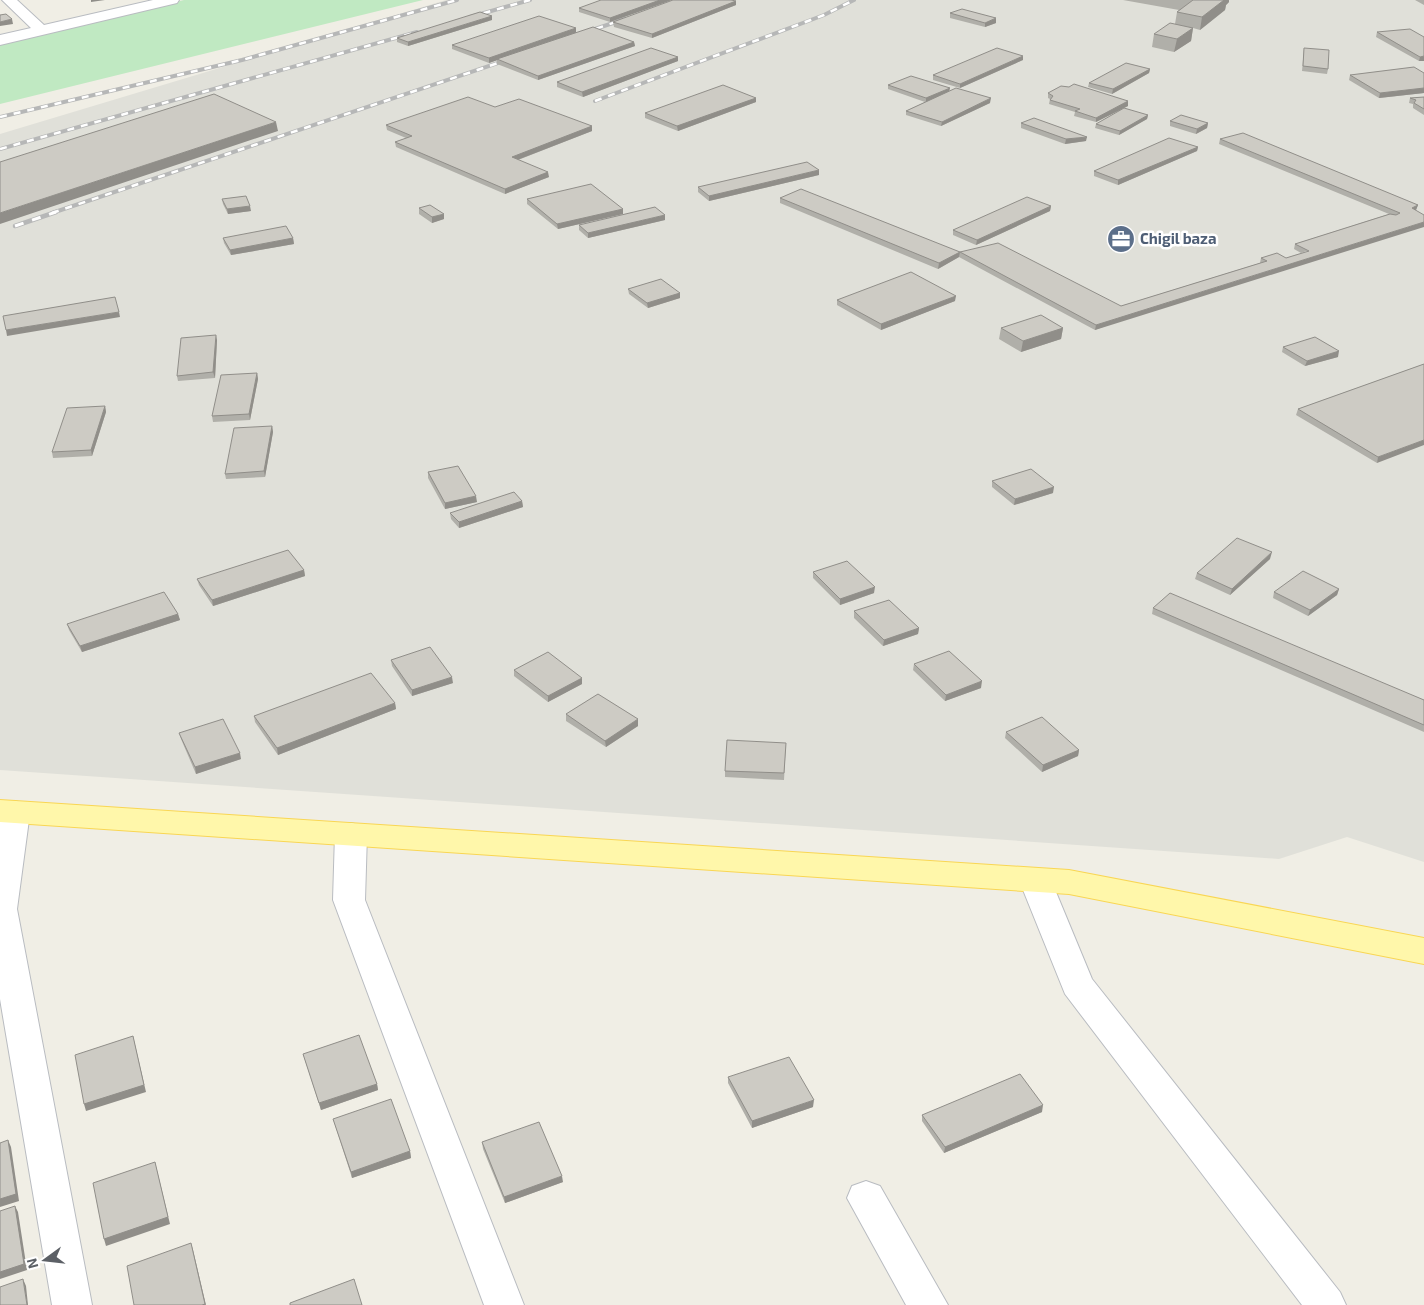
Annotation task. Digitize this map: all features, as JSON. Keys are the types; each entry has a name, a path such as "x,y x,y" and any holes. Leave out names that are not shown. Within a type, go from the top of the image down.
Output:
{"main road":[{"path":"7,811 1069,882 1424,951"}],"street":[{"path":"9,0 42,31"},
{"path":"0,40 152,2 172,0"},
{"path":"7,811 0,909 72,1305"},
{"path":"351,834 349,900 504,1305"},
{"path":"1035,880 1077,985 1326,1305"},
{"path":"866,1198 928,1305"}],"shaded area":[{"path":"446,0 1424,0 1424,862 1347,837 1279,859 0,770 0,134"}],"green space":[{"path":"184,0 423,0 0,104 0,43"}],"building":[{"path":"601,0 660,0 610,18 579,8"},
{"path":"673,0 736,1 652,34 613,22"},
{"path":"1193,0 1224,0 1202,17 1177,12"},
{"path":"962,9 996,18 985,23 950,13"},
{"path":"480,12 492,16 408,42 397,38"},
{"path":"6,14 12,19 0,22 0,15"},
{"path":"539,16 576,28 489,58 452,45"},
{"path":"1170,23 1193,28 1177,39 1154,34"},
{"path":"593,27 634,42 538,76 497,59"},
{"path":"1410,29 1424,37 1424,56 1420,57 1377,32"},
{"path":"651,48 678,57 582,92 557,82"},
{"path":"997,48 1023,56 960,84 933,75"},
{"path":"1304,48 1329,50 1328,69 1303,66"},
{"path":"1126,63 1150,69 1113,89 1089,83"},
{"path":"1414,67 1424,73 1424,88 1380,93 1350,75"},
{"path":"911,76 950,88 926,98 888,85"},
{"path":"1074,84 1128,101 1096,118 1075,111 1080,109 1050,100 1053,96 1048,93 1061,86 1069,87"},
{"path":"723,85 756,98 677,126 645,113"},
{"path":"956,88 991,98 942,122 906,111"},
{"path":"214,94 276,122 0,213 0,162"},
{"path":"468,97 495,107 519,99 592,126 512,157 548,172 505,189 395,142 412,136 386,125"},
{"path":"1424,97 1424,109 1414,103 1416,100 1410,98"},
{"path":"1124,108 1148,115 1120,131 1096,124"},
{"path":"1181,115 1208,123 1197,129 1170,121"},
{"path":"1034,118 1087,137 1066,139 1021,123"},
{"path":"1243,133 1418,205 1412,208 1424,215 1424,222 1096,325 960,252 998,243 1121,306 1267,261 1261,258 1277,253 1286,258 1309,251 1295,244 1390,214 1396,215 1400,213 1220,139"},
{"path":"1169,138 1198,147 1118,180 1094,171"},
{"path":"807,162 819,170 709,196 698,187"},
{"path":"591,184 623,209 557,224 527,199"},
{"path":"801,189 960,252 939,263 780,198"},
{"path":"246,196 250,206 227,209 222,199"},
{"path":"1027,197 1051,206 977,240 953,230"},
{"path":"430,205 444,214 432,217 419,208"},
{"path":"655,207 665,215 588,233 579,225"},
{"path":"286,226 293,238 230,250 223,238"},
{"path":"911,272 956,296 881,324 837,300"},
{"path":"661,279 680,293 647,303 628,289"},
{"path":"115,297 119,312 6,330 3,316"},
{"path":"1041,315 1063,328 1023,341 1001,328"},
{"path":"216,335 213,372 177,376 181,338"},
{"path":"1315,337 1339,351 1307,361 1283,347"},
{"path":"1424,364 1424,440 1378,457 1298,409"},
{"path":"257,373 249,414 212,416 221,375"},
{"path":"105,406 91,450 52,452 67,408"},
{"path":"272,426 264,471 225,474 234,428"},
{"path":"458,466 476,496 445,503 428,472"},
{"path":"1031,469 1054,487 1015,499 992,481"},
{"path":"514,492 522,501 459,522 450,513"},
{"path":"1237,538 1272,552 1232,589 1197,573"},
{"path":"288,550 304,570 212,600 197,579"},
{"path":"847,561 875,587 840,599 813,572"},
{"path":"1303,571 1339,589 1310,610 1274,592"},
{"path":"164,592 178,614 80,646 67,624"},
{"path":"1170,593 1424,700 1424,725 1153,608"},
{"path":"889,600 919,628 884,640 854,611"},
{"path":"430,647 452,677 412,690 391,660"},
{"path":"949,651 982,681 946,695 914,664"},
{"path":"548,652 582,678 548,696 514,670"},
{"path":"371,673 395,703 277,748 254,716"},
{"path":"598,694 638,719 605,741 566,714"},
{"path":"1042,717 1079,750 1043,765 1006,732"},
{"path":"223,719 240,753 195,767 179,733"},
{"path":"727,740 786,743 784,773 725,771"},
{"path":"359,1035 377,1084 319,1103 303,1054"},
{"path":"133,1036 144,1085 84,1104 75,1055"},
{"path":"789,1057 814,1100 752,1121 728,1077"},
{"path":"1020,1074 1043,1105 945,1147 922,1115"},
{"path":"391,1099 410,1151 351,1172 333,1119"},
{"path":"539,1122 562,1176 504,1197 482,1142"},
{"path":"8,1140 16,1194 0,1199 0,1143"},
{"path":"155,1162 168,1217 104,1239 93,1183"},
{"path":"15,1206 24,1264 0,1272 0,1211"},
{"path":"191,1243 205,1304 134,1305 127,1266"},
{"path":"23,1279 27,1305 0,1305 0,1287"},
{"path":"354,1279 362,1305 290,1305 290,1303"}],"railway":[{"path":"0,117 242,60 457,0"},
{"path":"470,17 530,0"},
{"path":"595,101 824,15 854,0"},
{"path":"583,33 625,19"},
{"path":"0,149 417,32"},
{"path":"52,213 510,59"},
{"path":"15,226 56,212"}],"place":[{"name":"Chigil baza","path":"1121,239"}]}
